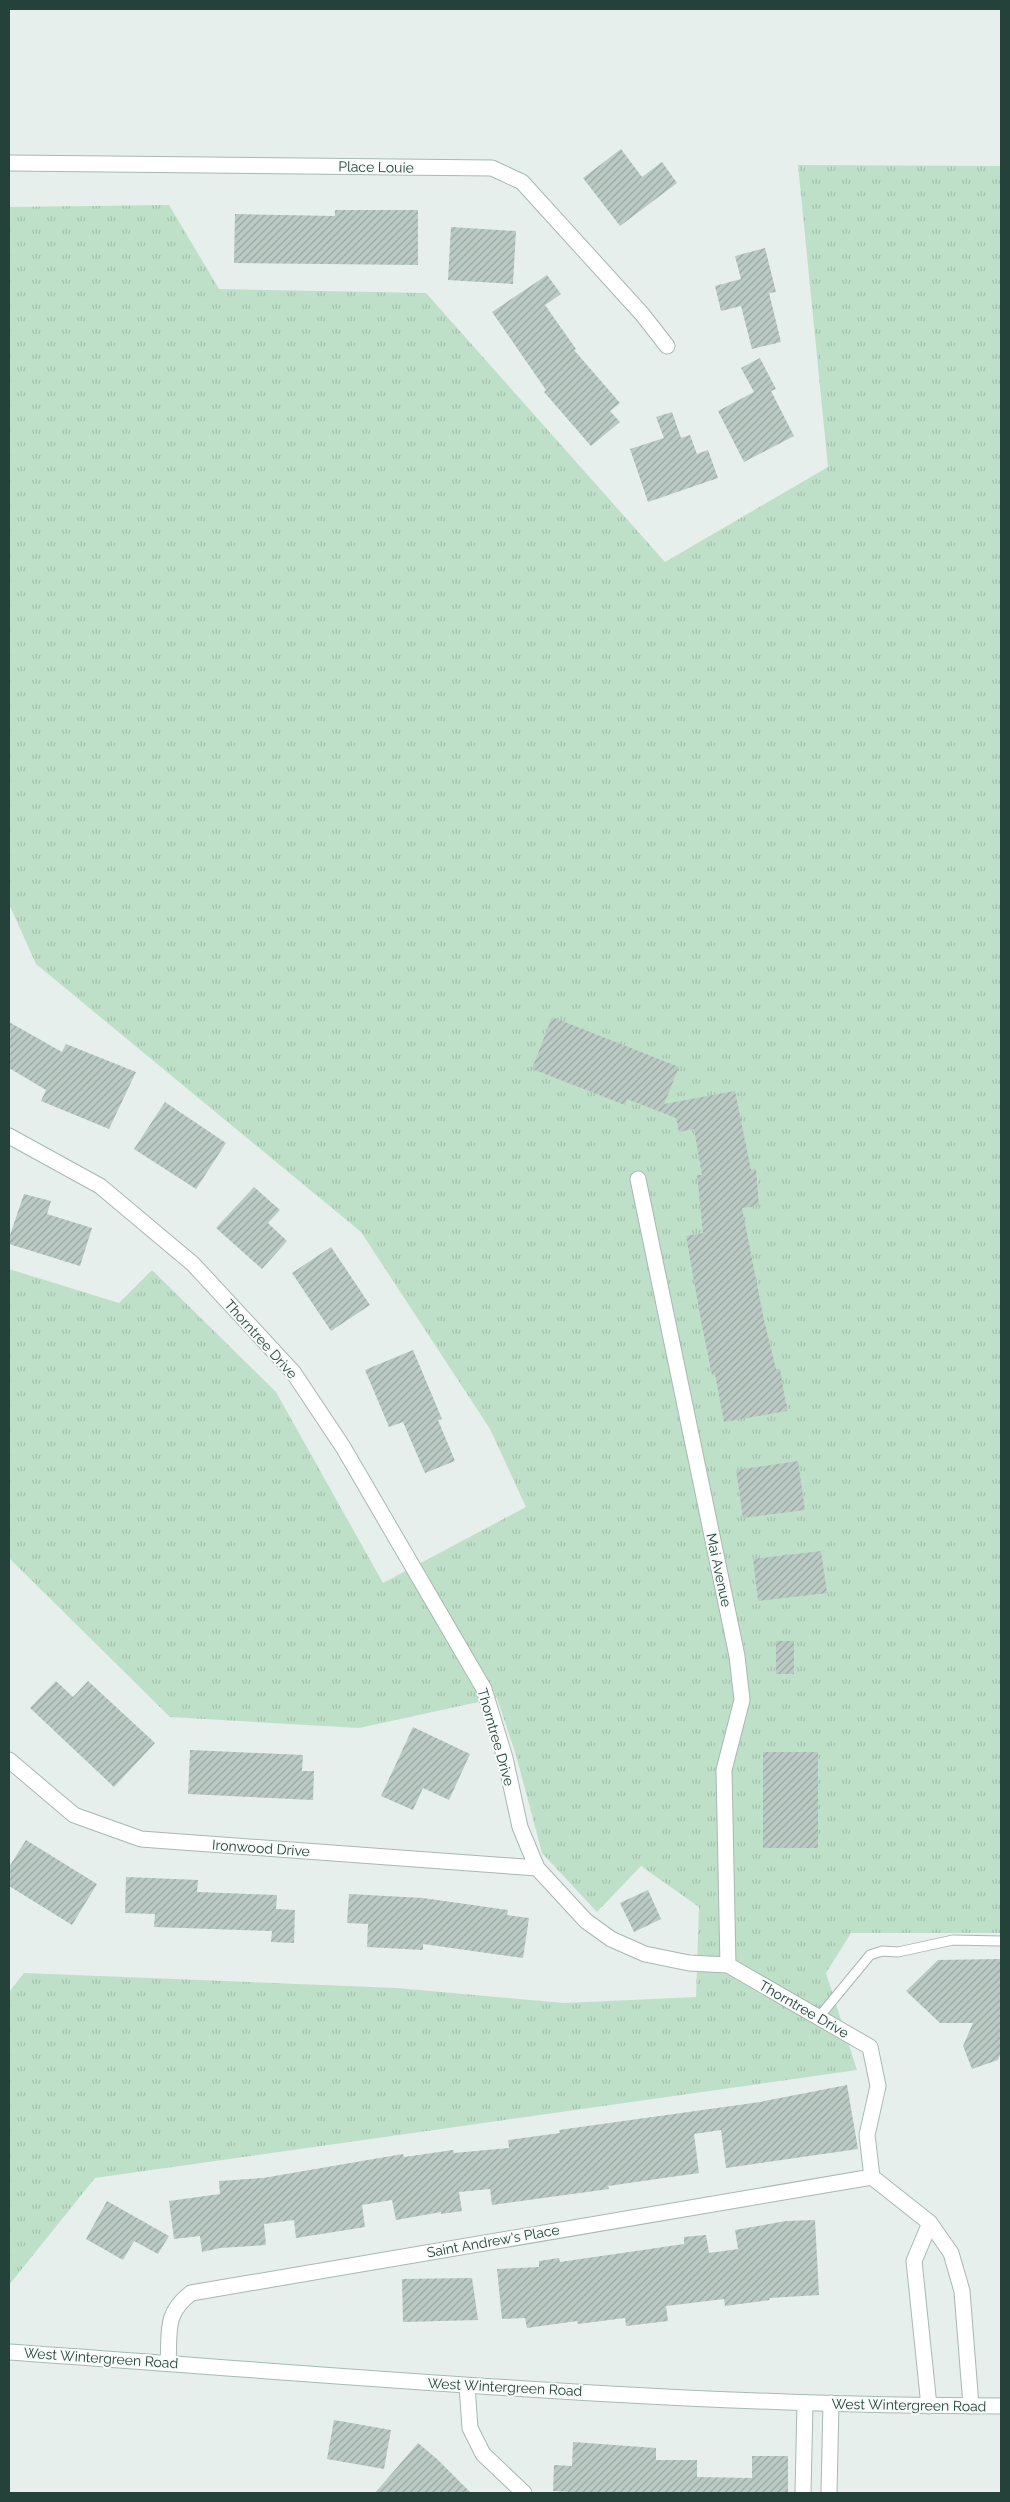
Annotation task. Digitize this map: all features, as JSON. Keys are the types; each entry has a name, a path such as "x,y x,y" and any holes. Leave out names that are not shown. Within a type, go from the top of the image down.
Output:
{"street":[{"name":"Place Louie","path":"9,163 492,168 522,182 642,314 667,346"},
{"name":"Thorntree Drive","path":"9,1136 100,1186 193,1264 293,1372 343,1447 484,1689 505,1758 520,1827 537,1868 586,1921 611,1940 646,1954 689,1963 728,1965 870,2047 878,2086 867,2135 872,2177"},
{"name":"Mai Avenue","path":"638,1179 737,1656 742,1700 724,1770 728,1965"},
{"name":"Ironwood Drive","path":"11,1766 74,1815 141,1839 537,1868"},
{"path":"872,2177 930,2223 951,2253 962,2291 971,2406"},
{"name":"Saint Andrew's Place","path":"168,2363 171,2316 177,2304 191,2292 872,2177"},
{"path":"929,2406 914,2261 930,2223"},
{"name":"West Wintergreen Road","path":"9,2352 467,2386 805,2403 1001,2406"},
{"path":"467,2386 470,2428 483,2454 524,2493"},
{"path":"803,2493 805,2403"},
{"path":"829,2493 831,2403"}],"lane":[{"path":"819,2017 870,1955 882,1951 913,1950 953,1940 1001,1941"}],"green space":[{"path":"798,165 1001,166 1001,1933 851,1933 826,1973 857,2070 95,2178 9,2285 9,1992 24,1973 397,1988 564,2003 696,1997 699,1907 641,1866 597,1912 542,1853 516,1755 497,1698 359,1728 170,1717 9,1558 9,1269 119,1303 152,1270 276,1392 383,1583 526,1507 490,1429 361,1232 36,964 9,904 9,207 169,205 219,289 426,293 665,562 828,467"}],"building":[{"path":"621,149 642,177 662,162 677,183 620,226 583,178"},
{"path":"335,210 418,210 418,265 234,263 235,214 335,216"},
{"path":"451,227 516,231 513,284 448,280"},
{"path":"765,248 776,292 769,293 781,342 752,349 741,306 721,311 715,286 741,279 735,256"},
{"path":"547,275 561,294 545,305 576,349 574,350 620,403 610,411 620,422 591,446 544,392 546,390 492,312"},
{"path":"760,358 776,389 771,391 794,436 744,462 718,411 754,392 741,368"},
{"path":"672,412 681,438 690,435 697,454 708,450 718,478 648,502 630,449 664,438 656,417"},
{"path":"552,1017 679,1067 664,1104 735,1091 751,1170 756,1169 759,1206 742,1208 764,1320 776,1369 780,1369 787,1411 724,1422 715,1374 712,1375 686,1236 703,1233 697,1175 702,1175 694,1129 679,1132 676,1118 627,1099 625,1105 532,1069"},
{"path":"9,1022 62,1052 66,1044 136,1072 109,1129 41,1101 46,1090 9,1068"},
{"path":"165,1102 226,1143 196,1189 134,1149"},
{"path":"254,1187 280,1210 268,1223 287,1241 262,1269 216,1228"},
{"path":"24,1194 51,1201 47,1214 92,1228 80,1266 9,1244 9,1238"},
{"path":"331,1247 370,1305 331,1331 292,1273"},
{"path":"413,1350 442,1419 438,1420 455,1461 425,1473 403,1422 389,1427 365,1370"},
{"path":"798,1461 805,1510 743,1518 736,1470"},
{"path":"821,1551 827,1593 758,1601 753,1559"},
{"path":"776,1641 794,1641 794,1674 776,1674"},
{"path":"56,1681 73,1697 88,1681 155,1743 114,1787 30,1708"},
{"path":"413,1727 470,1754 449,1800 423,1788 413,1810 381,1796"},
{"path":"190,1750 303,1755 302,1771 314,1771 313,1800 188,1794"},
{"path":"763,1752 818,1752 818,1848 763,1848"},
{"path":"26,1840 97,1884 72,1925 9,1886 9,1867"},
{"path":"126,1877 198,1880 197,1892 277,1895 276,1909 295,1910 294,1943 271,1942 272,1931 154,1927 155,1914 125,1913"},
{"path":"648,1890 661,1919 634,1932 620,1903"},
{"path":"349,1894 423,1898 508,1910 507,1915 529,1918 523,1958 423,1944 423,1950 367,1947 368,1924 347,1923"},
{"path":"1001,1959 1001,2052 998,2060 972,2069 963,2046 973,2023 940,2023 906,1991 938,1960"},
{"path":"847,2085 858,2149 726,2168 721,2130 694,2134 699,2173 608,2186 609,2189 492,2205 490,2189 459,2192 462,2211 441,2214 441,2212 396,2220 392,2200 362,2205 365,2227 296,2238 294,2220 264,2224 266,2245 220,2248 202,2252 200,2236 174,2239 169,2201 220,2194 219,2181 263,2178 403,2154 404,2157 453,2150 454,2153 509,2148 508,2140 560,2133 559,2130 760,2102"},
{"path":"107,2201 169,2236 158,2254 134,2241 123,2260 86,2239"},
{"path":"815,2220 819,2295 769,2298 770,2300 725,2306 724,2299 666,2306 668,2321 626,2326 625,2318 578,2324 577,2321 527,2328 525,2318 502,2319 497,2269 539,2267 539,2261 559,2258 560,2262 684,2244 684,2237 706,2235 709,2253 738,2249 735,2230 786,2221"},
{"path":"472,2278 478,2320 403,2322 402,2279"},
{"path":"334,2420 391,2430 384,2469 327,2459"},
{"path":"573,2442 656,2448 656,2460 697,2460 697,2477 752,2478 752,2456 788,2456 788,2493 589,2493 553,2491 554,2465 572,2466"},
{"path":"418,2443 437,2459 471,2493 375,2493"}]}
